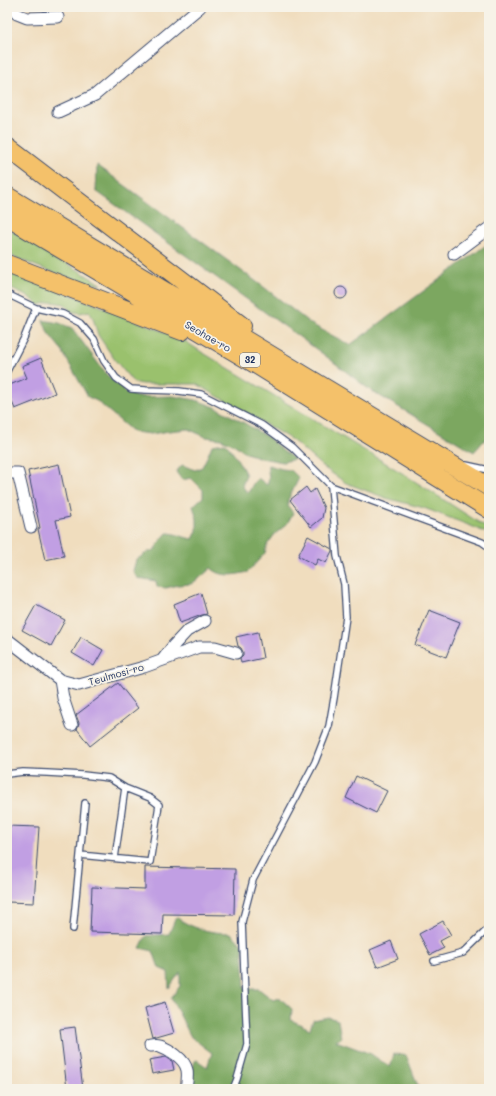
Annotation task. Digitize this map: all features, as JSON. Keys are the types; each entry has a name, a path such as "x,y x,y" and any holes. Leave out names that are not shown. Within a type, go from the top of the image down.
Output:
{"highway":[{"path":"7,147 312,380"},
{"name":"Seohae-ro","path":"7,196 489,487"},
{"name":"Seohae-ro","path":"7,217 231,349 489,509"},
{"path":"7,264 231,349"}],"street":[{"path":"11,7 17,14 27,18 58,17"},
{"path":"58,112 95,95 200,7"},
{"path":"454,254 489,228"},
{"path":"7,473 18,473 31,527"},
{"path":"163,659 187,631 204,621"},
{"name":"Teulmosi-ro","path":"7,639 60,680 79,685 144,667 199,647 215,647 236,653"},
{"path":"60,680 63,698 72,725"},
{"path":"150,1046 158,1045 165,1048 182,1061 187,1069 186,1089"}],"lane":[{"path":"7,294 36,308 63,314 80,323 94,339 104,361 116,378 131,389 179,391 202,394 262,425 292,447 331,486 482,542 489,547"},
{"path":"7,371 24,338 36,308"},
{"path":"449,463 489,470"},
{"path":"233,1089 247,1044 242,922 253,880 315,762 329,726 334,698 346,617 344,584 337,556 331,486"},
{"path":"7,774 47,772 109,778 125,788 150,798 159,805 150,862 80,855"},
{"path":"115,858 125,788"},
{"path":"73,929 85,803"},
{"path":"434,961 463,953 489,928"}],"green space":[{"path":"97,165 265,288 311,324 350,345 489,243 489,435 474,452 370,390 323,354 96,191"},
{"path":"7,228 102,285 66,276 7,254"},
{"path":"7,269 182,339 402,473 489,529 489,534 424,508 386,498 346,483 323,467 292,440 197,384 142,384 133,382 115,360 98,335 93,318 89,311 80,313 70,311 65,304 52,302 38,305 31,298 7,287"},
{"path":"43,320 59,323 72,328 106,374 126,392 137,397 173,396 196,400 215,407 269,438 283,451 295,459 283,462 261,458 246,453 235,445 221,439 206,437 188,429 151,434 133,432 97,401 88,397 61,349 48,333"},
{"path":"225,443 237,458 246,475 242,486 248,493 258,478 267,485 269,479 268,465 291,470 299,478 288,500 288,506 293,513 287,524 275,534 267,545 265,553 248,572 229,575 220,573 211,568 191,584 166,588 157,587 156,581 137,578 133,571 136,560 148,552 155,550 167,533 193,539 197,531 197,519 193,506 203,497 203,490 191,478 182,480 176,472 182,465 195,470 202,467 212,445"},
{"path":"176,917 189,925 202,930 231,933 243,946 245,989 259,989 273,1000 280,998 292,1009 291,1020 310,1029 313,1020 328,1017 338,1020 341,1038 336,1041 371,1054 390,1067 394,1054 406,1055 418,1086 415,1089 192,1089 191,1074 195,1061 197,1060 207,1067 212,1053 191,1037 171,998 180,986 180,972 169,988 168,972 159,968 153,951 140,948 146,936 169,934"}],"building":[{"path":"339,287 343,287 347,293 343,299 339,299 335,295 335,291"},
{"path":"41,358 55,393 15,409 7,390 7,386 27,378 22,366"},
{"path":"59,464 70,517 56,520 64,556 45,560 28,471"},
{"path":"306,487 310,493 315,489 324,508 322,518 311,527 290,500"},
{"path":"308,536 332,549 326,563 318,559 315,565 298,556"},
{"path":"201,593 207,614 180,623 174,604"},
{"path":"36,605 65,620 51,646 22,630"},
{"path":"429,610 460,622 446,657 415,645"},
{"path":"258,632 263,658 241,663 240,658 243,655 243,652 238,646 236,637"},
{"path":"81,637 103,650 94,666 72,653"},
{"path":"118,683 138,708 90,746 77,729 79,723 76,715"},
{"path":"356,776 387,791 376,813 346,798"},
{"path":"7,826 39,827 34,903 7,902"},
{"path":"145,867 235,869 234,915 163,914 162,934 90,932 92,887 145,889"},
{"path":"443,921 451,935 440,941 444,948 430,955 419,934"},
{"path":"391,941 398,959 377,967 370,950"},
{"path":"165,1002 174,1033 153,1039 145,1008"},
{"path":"75,1027 83,1089 67,1089 60,1029"},
{"path":"166,1057 172,1061 174,1070 152,1074 149,1060"}]}
